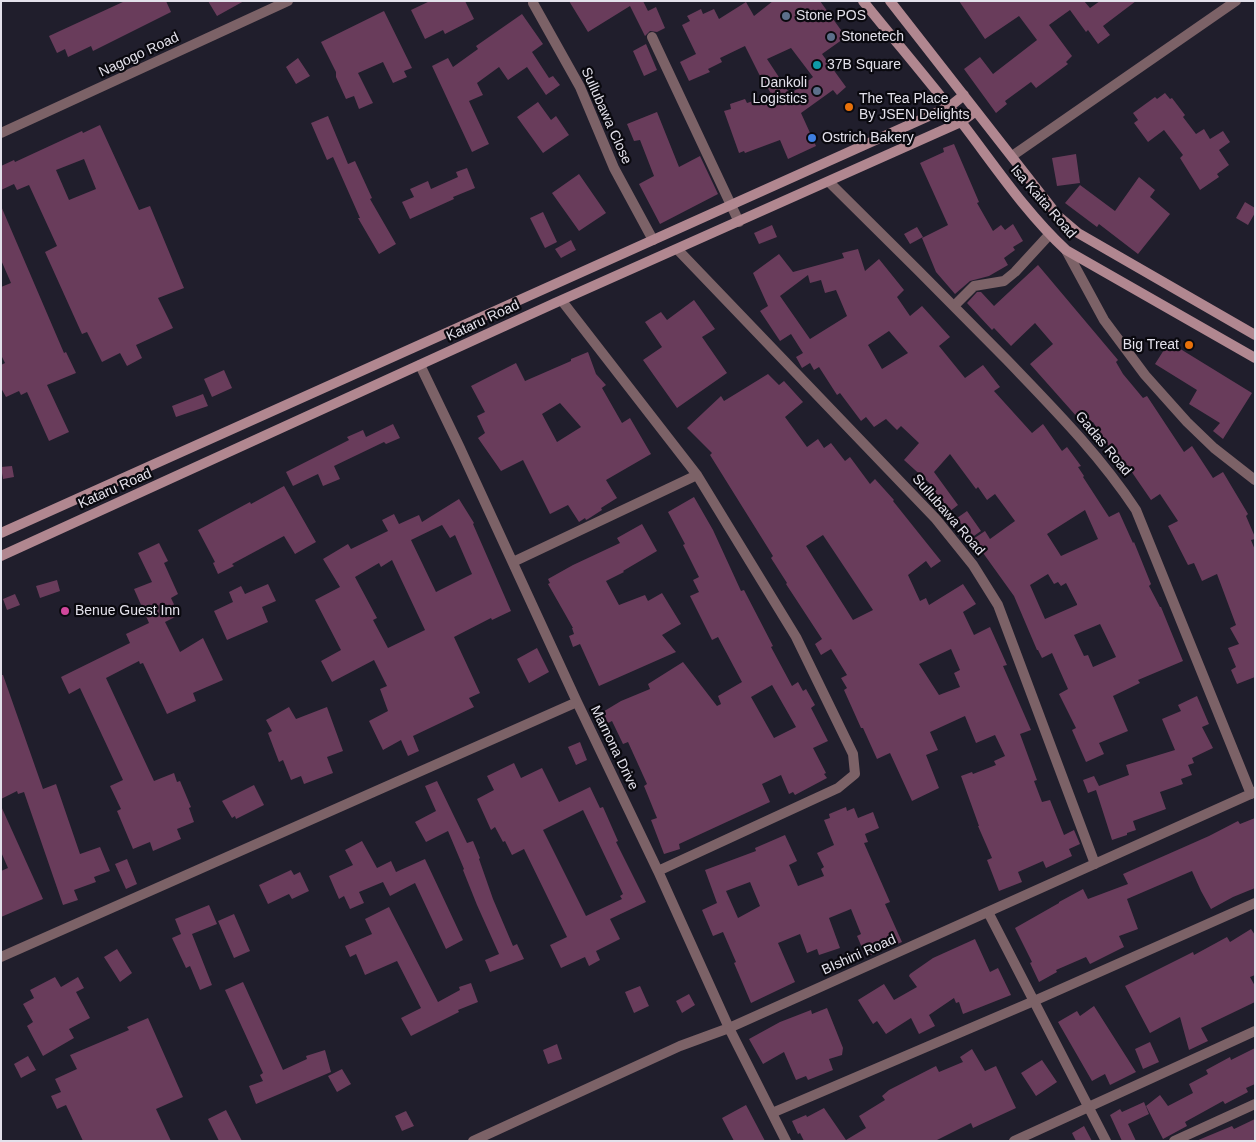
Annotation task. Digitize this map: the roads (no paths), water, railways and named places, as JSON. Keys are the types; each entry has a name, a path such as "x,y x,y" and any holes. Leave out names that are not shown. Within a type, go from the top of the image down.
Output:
{"street":[{"name":"Nagogo Road","path":"1,133 288,1"},
{"name":"Isa Kaita Road","path":"863,1 1049,235 1066,250 1255,358"},
{"name":"Isa Kaita Road","path":"890,1 1058,216 1078,233 1255,336"},
{"path":"1012,156 1236,1"},
{"name":"Sullubawa Close","path":"533,3 580,87 614,168 653,240"},
{"path":"652,37 739,222"},
{"name":"Kataru Road","path":"1,533 547,286 949,107 964,95"},
{"name":"Kataru Road","path":"1,556 961,122 976,110"},
{"name":"Gadas Road","path":"829,182 1073,428 1123,491 1136,510 1253,793"},
{"path":"954,306 974,286 1004,281 1015,272 1049,235"},
{"name":"Sullubawa Road","path":"678,250 936,518 973,565 998,606 1095,864"},
{"path":"1066,250 1104,320 1145,375 1187,422 1214,448 1255,480"},
{"path":"562,301 697,475 796,637 853,754 855,774 838,788 658,871"},
{"name":"Marnona Drive","path":"420,366 658,871 729,1028 786,1141"},
{"path":"513,562 697,475"},
{"path":"1,957 577,702"},
{"name":"BIshini Road","path":"473,1141 680,1046 729,1028 1253,793"},
{"path":"772,1114 1255,903"},
{"path":"988,912 1106,1141"},
{"path":"1014,1141 1255,1031"},
{"path":"1174,1141 1255,1104"}],"place":[{"name":"Stone POS","path":"786,16"},
{"name":"Stonetech","path":"831,37"},
{"name":"37B Square","path":"817,65"},
{"name":"Dankoli Logistics","path":"817,91"},
{"name":"The Tea Place By JSEN Delights","path":"849,107"},
{"name":"Ostrich Bakery","path":"812,138"},
{"name":"Big Treat","path":"1189,345"},
{"name":"Benue Guest Inn","path":"65,611"}]}
